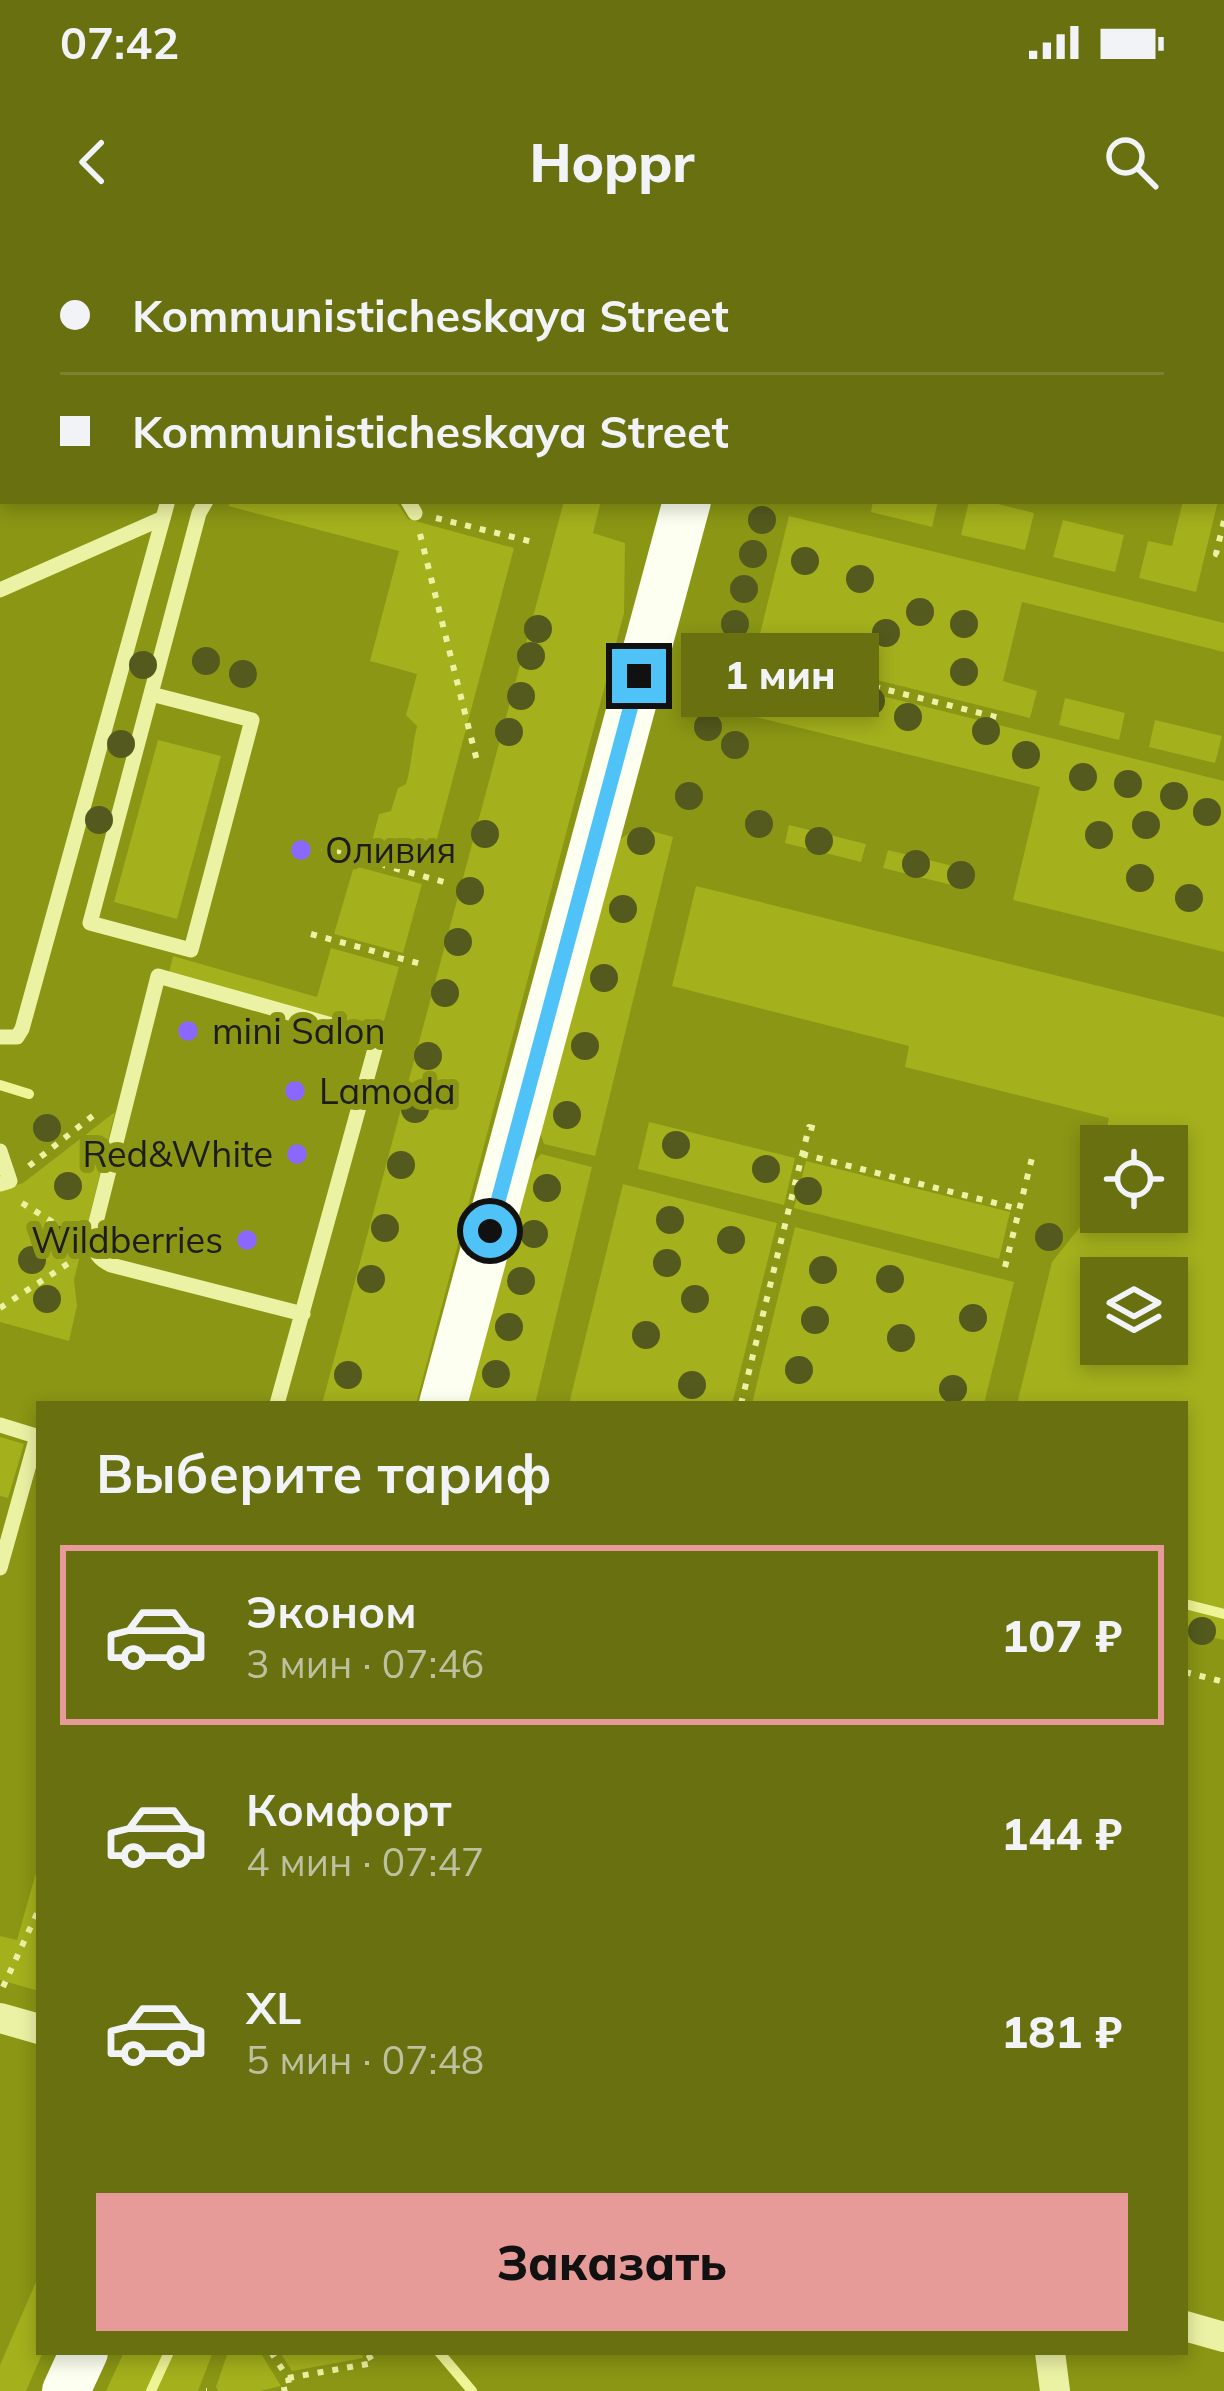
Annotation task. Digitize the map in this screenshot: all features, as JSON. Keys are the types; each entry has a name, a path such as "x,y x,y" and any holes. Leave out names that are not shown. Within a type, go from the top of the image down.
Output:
{"main road":[{"path":"444,1401 685,504"},
{"path":"66,2391 83,2355"}],"street":[{"path":"0,2018 36,2029"},
{"path":"1188,2327 1224,2337"},
{"path":"1049,2355 1055,2391"}],"lane":[{"path":"151,694 252,720 191,950 90,923 199,513 204,504"},
{"path":"0,590 165,511 22,1029 16,1037 0,1037"},
{"path":"278,1401 303,1314 379,1038 158,976 93,1247 111,1265 303,1314"},
{"path":"0,1150 5,1183"},
{"path":"0,1425 36,1435"},
{"path":"0,1568 36,1443"}],"path":[{"path":"411,507 537,543"},
{"path":"411,507 477,760"},
{"path":"1224,521 1216,554 1224,556"},
{"path":"743,654 1000,718"},
{"path":"322,848 444,882"},
{"path":"311,934 422,964"},
{"path":"5,1183 130,1087"},
{"path":"742,1401 809,1127 817,1129"},
{"path":"802,1154 1019,1208"},
{"path":"1005,1267 1032,1158"},
{"path":"0,1308 93,1247 19,1201"},
{"path":"1188,1673 1224,1682"},
{"path":"0,1995 36,1916"},
{"path":"274,2355 290,2389 278,2391"},
{"path":"288,2378 373,2363 369,2355"}],"green space":[{"path":"398,504 408,519 514,548 430,865 370,849 379,814 391,811 398,788 406,784 417,726 406,715 417,674 370,661 399,551 228,506"},
{"path":"563,504 600,504 593,533 625,543 624,613 417,1401 323,1401"},
{"path":"872,504 937,504 932,527 871,512"},
{"path":"968,504 998,504 1034,513 1025,550 961,535"},
{"path":"1182,504 1217,504 1196,592 1139,578 1148,541 1172,546"},
{"path":"789,516 1224,623 1224,652 1022,602 1003,681 1037,691 1030,718 756,650"},
{"path":"1063,520 1124,535 1115,572 1053,557"},
{"path":"753,664 1224,781 1224,952 1013,900 1040,787 740,713"},
{"path":"1065,698 1125,713 1119,740 1059,725"},
{"path":"1155,720 1222,736 1215,763 1149,747"},
{"path":"158,740 221,756 177,919 114,902"},
{"path":"789,825 866,844 861,862 785,843"},
{"path":"638,827 673,837 595,1156 544,1144 539,1130 619,840"},
{"path":"888,850 969,870 964,888 883,868"},
{"path":"354,866 422,884 403,953 334,934"},
{"path":"696,886 1224,1017 1224,1640 1188,1632 1188,1401 1018,1401 1052,1262 1080,1227 1080,1233 1188,1233 1188,1125 1108,1125 1109,1118 905,1067 909,1046 672,986"},
{"path":"331,948 399,967 381,1032 169,973 173,956 317,997"},
{"path":"115,1112 74,1280 77,1306 69,1341 0,1322 0,1190 23,1183"},
{"path":"649,1122 795,1158 784,1205 638,1169"},
{"path":"541,1154 592,1167 536,1401 466,1401 529,1168"},
{"path":"806,1161 1010,1212 999,1259 794,1208"},
{"path":"623,1184 777,1223 733,1401 570,1401"},
{"path":"795,1227 1014,1282 985,1401 753,1401"},
{"path":"0,1437 24,1444 8,1498 0,1496"},
{"path":"36,1873 36,1990 0,1980 0,1936 17,1940"},
{"path":"36,2282 36,2355 42,2355 26,2391 0,2391 0,2365"},
{"path":"123,2355 212,2355 198,2391 106,2391"},
{"path":"227,2355 262,2355 281,2386 260,2391 218,2391"},
{"path":"282,2355 362,2355 363,2358 292,2371"}],"waterway":[{"path":"0,1085 29,1094"},
{"path":"1188,1605 1224,1614"},
{"path":"151,2391 168,2355"},
{"path":"442,2355 472,2391"}],"place":[{"name":"Оливия","path":"301,850"},
{"name":"mini Salon","path":"188,1031"},
{"name":"Lamoda","path":"295,1091"},
{"name":"Red&White","path":"297,1154"},
{"name":"Wildberries","path":"247,1240"}],"route":[{"path":"490,1231 639,676"}]}
